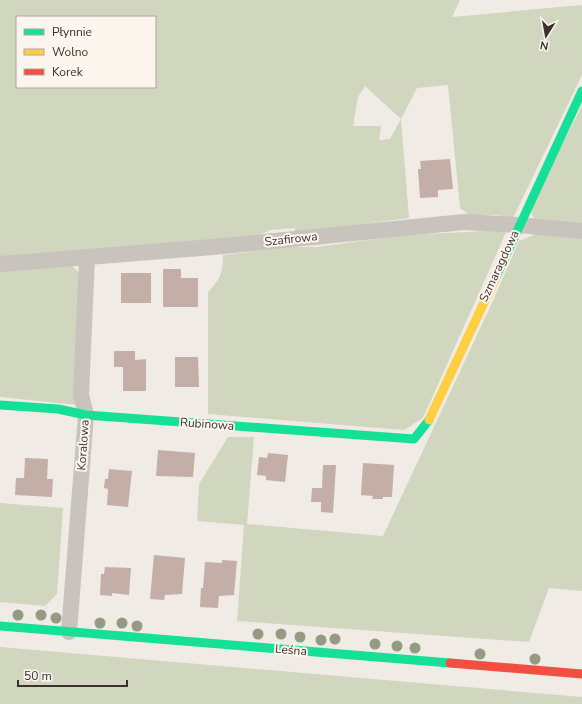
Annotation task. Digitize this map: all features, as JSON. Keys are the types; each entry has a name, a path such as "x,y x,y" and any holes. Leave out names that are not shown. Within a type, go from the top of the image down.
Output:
{"street":[{"name":"Szmaragdowa","path":"414,439 427,424 518,225 582,91"},
{"name":"Szafirowa","path":"0,264 87,258 464,222 582,231"},
{"name":"Koralowa","path":"69,632 86,415 81,395 87,258"},
{"name":"Rubinowa","path":"0,405 58,409 86,415 414,439"},
{"name":"Leśna","path":"0,626 582,674"}],"green space":[{"path":"0,0 460,0 452,17 582,5 582,75 513,218 496,215 469,215 460,208 448,85 417,88 401,119 409,218 295,233 295,228 271,230 256,236 0,257","holes":["365,86 401,119 390,139 379,140 381,126 353,126 358,97"]},
{"path":"582,105 582,224 535,220 530,210"},
{"path":"507,230 423,418 404,430 208,414 208,292 220,276 223,255 287,247 317,247 404,235"},
{"path":"536,234 582,238 582,591 549,588 529,642 237,621 244,525 197,521 199,484 228,437 254,437 247,524 383,536 492,303 519,241"},
{"path":"70,263 80,274 78,405 0,397 0,269"},
{"path":"0,503 63,508 57,594 45,606 0,602"},
{"path":"0,647 582,697 582,704 0,704"}],"building":[{"path":"450,159 453,189 438,190 438,197 420,198 418,169 421,169 420,161"},
{"path":"163,269 181,269 181,278 198,278 198,307 163,307"},
{"path":"121,273 151,273 151,303 121,303"},
{"path":"114,351 135,351 135,360 146,359 146,391 123,391 123,367 114,367"},
{"path":"175,357 198,357 199,387 175,387"},
{"path":"158,450 195,453 193,477 156,476"},
{"path":"268,453 288,455 285,482 266,480 266,476 257,475 259,457 267,458"},
{"path":"25,458 48,459 47,479 53,479 52,497 15,495 16,478 24,478"},
{"path":"363,463 394,465 392,497 372,499 373,496 361,495"},
{"path":"323,465 336,465 333,513 321,512 321,502 311,502 312,488 322,488"},
{"path":"109,469 132,471 128,507 107,505 108,489 104,488 105,479 108,479"},
{"path":"154,555 185,558 182,594 165,595 164,600 150,599"},
{"path":"222,560 237,561 234,595 219,596 218,608 200,607 205,562 222,563"},
{"path":"105,567 131,568 129,595 112,593 112,596 100,595 101,574 104,574"}],"traffic: fast":[{"path":"495,279 582,91"},
{"path":"0,405 58,409 86,415 414,439 429,420"},
{"path":"0,626 450,663"}],"traffic: slow":[{"path":"429,420 495,279"}],"traffic: jam":[{"path":"450,663 582,674"}]}
